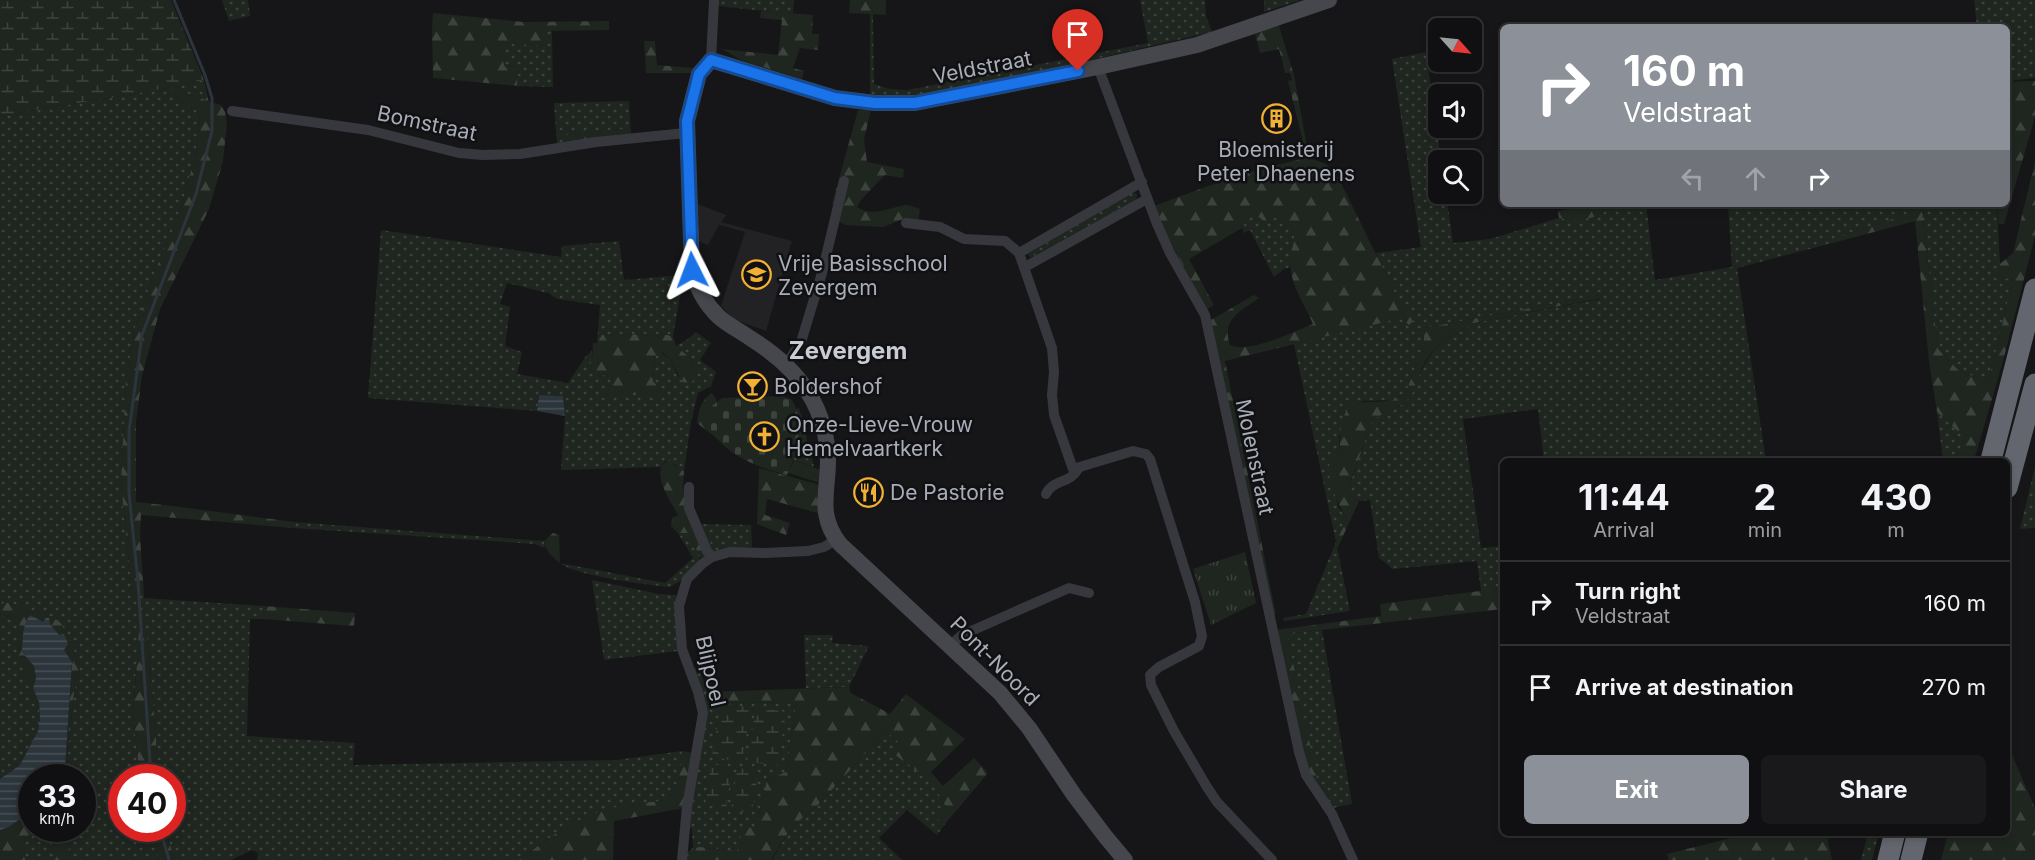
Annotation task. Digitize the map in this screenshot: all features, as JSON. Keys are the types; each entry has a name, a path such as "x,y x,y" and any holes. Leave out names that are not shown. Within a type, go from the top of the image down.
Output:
{"highway":[{"path":"1992,458 2035,290"},
{"path":"2010,477 2035,384"},
{"path":"1888,860 1894,836"},
{"path":"1911,860 1917,836"}],"street":[{"path":"689,487 689,508 707,551 712,557 730,552 765,553 808,550 824,547 837,539 830,528 824,506 828,450 819,413 810,395 786,365 770,351 721,319 702,297 692,270 686,133 699,74 711,60 714,0"},
{"name":"Veldstraat","path":"711,60 835,98 875,103 915,103 1197,45 1329,0"},
{"name":"Molenstraat","path":"1098,67 1147,200 1170,252 1205,315 1299,752 1306,775 1332,814 1353,860"},
{"name":"Bomstraat","path":"232,111 368,130 459,153 483,155 520,154 596,142 686,133"},
{"path":"786,365 801,342 822,273 844,181"},
{"path":"1019,253 1142,182"},
{"path":"1025,267 1147,200"},
{"path":"906,223 940,227 964,239 1005,241 1019,253 1052,348 1054,415 1073,469 1133,451 1146,453 1150,459 1196,602 1202,636 1199,646 1150,675 1151,686 1174,731 1217,802 1272,860"},
{"path":"1046,494 1051,486 1074,477 1078,469"},
{"name":"Pont-Noord","path":"837,539 1000,693 1029,728 1080,803 1125,860"},
{"name":"Blijpoel","path":"682,860 687,807 703,713 698,692 682,650 679,606 687,579 712,557"},
{"path":"950,646 962,635 1069,588 1089,593"}],"shaded area":[{"name":"Vrije Basisschool Zevergem","path":"697,204 727,215 721,222 792,241 766,331 735,320 721,306 745,232 719,225 708,245 698,241"},
{"path":"539,395 563,396 565,416 537,411"},
{"path":"30,615 43,622 49,618 50,624 59,635 64,634 68,644 64,650 72,662 65,764 21,764 38,731 40,718 39,702 33,688 36,678 34,666 22,652 27,619"},
{"path":"18,766 18,820 0,830 0,779"}],"green space":[{"path":"0,0 171,0 204,80 0,116"},
{"path":"222,0 248,0 250,16 229,21"},
{"path":"717,0 794,0 793,14 717,6"},
{"path":"850,0 886,0 886,15 849,13"},
{"path":"1140,0 1205,0 1206,16 1212,32 929,93 895,97 874,96 870,93 870,14 873,14 874,84 889,89 907,90 1148,43"},
{"path":"1264,0 1301,0 1264,12"},
{"path":"1974,0 2035,0 2035,78 2010,81 2010,24 1977,24"},
{"path":"761,11 813,15 812,34 819,34 818,50 800,48 793,68 804,71 802,79 741,60 722,49 778,55 782,20 760,18"},
{"path":"433,13 524,22 609,21 609,30 545,31 546,46 504,43 504,66 518,67 517,86 433,78"},
{"path":"1278,23 1294,75 1309,158 1326,164 1337,175 1404,311 1414,320 1409,325 1401,318 1225,361 1276,615 1271,613 1211,320 1254,295 1259,298 1230,322 1228,336 1230,345 1248,347 1283,337 1313,324 1292,278 1290,260 1294,236 1275,216 1267,223 1252,212 1242,228 1189,259 1214,305 1207,309 1161,225 1154,206 1241,174 1301,159 1300,156 1306,154 1288,81 1292,80 1290,73 1285,73 1279,49 1260,53 1255,34"},
{"path":"544,31 552,31 553,87 517,86 518,67 504,66 504,43 545,46"},
{"path":"644,41 655,41 657,65 693,68 691,73 646,73"},
{"path":"1426,52 1430,84 1428,84 1428,138 1438,138 1440,150 1428,150 1428,204 1447,204 1453,243 1490,239 1559,218 1573,220 1602,213 1605,207 1646,207 1655,280 1732,267 1728,207 1997,207 2000,264 1998,272 2002,277 2013,280 1989,379 1975,377 1958,370 1938,349 1922,211 1842,235 1844,240 1737,268 1766,458 1544,458 1538,409 1463,419 1481,548 1500,546 1500,589 1481,591 1477,561 1393,569 1379,558 1370,500 1359,501 1353,497 1349,487 1371,424 1380,415 1406,401 1431,354 1449,338 1468,328 1467,324 1600,299 1600,295 1424,328 1424,345 1404,397 1397,400 1363,401 1339,436 1340,453 1330,462 1338,507 1346,517 1336,542 1294,344 1401,317 1409,325 1376,253 1421,247 1392,59"},
{"path":"204,80 209,102 190,95 178,86"},
{"path":"2035,81 2035,117 2010,203 2010,82"},
{"path":"178,86 190,95 221,105 227,123 223,161 209,209 160,309 142,376 136,422 136,502 294,522 293,528 141,515 144,594 132,594 121,483 126,379 135,328 155,271 179,216 195,156 200,119 196,110 181,101 174,93 174,87"},
{"path":"174,87 174,93 181,101 196,110 200,119 195,156 179,216 155,271 135,328 126,379 121,483 132,593 144,594 144,598 264,606 263,619 250,619 247,736 355,743 353,765 617,760 682,751 677,784 667,800 609,809 547,839 519,860 257,860 258,853 252,850 231,860 174,860 170,842 186,842 186,764 158,764 148,640 143,631 136,668 133,715 139,764 108,764 108,842 154,842 160,860 70,860 69,842 96,842 96,764 67,764 73,699 79,667 29,610 5,602 0,606 0,116"},
{"path":"629,101 631,135 622,135 621,129 565,135 565,144 557,145 554,103"},
{"path":"858,110 871,110 864,139 867,162 904,169 903,178 885,175 857,207 875,212 909,205 920,209 918,222 903,219 883,227 846,225 839,222 841,206 832,204"},
{"path":"622,129 622,135 565,144 564,135"},
{"path":"2035,161 2035,236 2002,365 1975,458 1957,458 1964,437 1937,412 1929,362 1915,221 1844,240 1842,235 1922,210 1938,349 1958,370 1975,377 1989,379 2013,280 2002,277 1998,272 2000,264 2013,253"},
{"path":"1131,193 1137,195 1136,200 1030,258 1028,254"},
{"path":"1571,207 1605,207 1602,213 1592,218 1576,220 1559,218 1558,211 1571,209"},
{"path":"1997,207 2009,207 2004,224 1999,224"},
{"path":"1252,212 1275,216 1294,236 1291,267 1284,269 1274,277 1250,230 1244,233 1242,228"},
{"path":"381,230 561,257 562,246 619,241 624,280 682,275 686,287 681,291 673,336 660,334 603,335 597,343 600,305 557,299 548,293 507,283 500,304 510,307 505,346 522,352 517,374 568,383 592,351 592,360 598,377 609,373 612,376 607,395 653,383 655,357 660,352 671,360 678,377 697,374 690,358 676,346 696,332 711,343 700,360 716,372 711,386 698,393 684,471 678,469 675,464 665,461 661,467 561,470 565,416 563,396 539,395 537,411 368,398"},
{"path":"1600,295 1601,298 1468,324 1468,328 1451,336 1438,346 1427,359 1409,398 1380,415 1371,424 1349,486 1353,497 1359,501 1337,549 1336,542 1346,517 1334,491 1329,468 1330,463 1340,453 1340,433 1344,416 1351,404 1404,397 1424,345 1424,328"},
{"path":"660,334 673,336 676,346 690,358 698,377 690,383 682,382 671,360 662,352 655,357 653,382 658,384 659,395 607,395 612,376 609,373 598,377 587,372 592,360 593,343 597,343 602,335"},
{"path":"712,393 717,401 713,405 709,427 719,440 697,423 699,410"},
{"path":"783,396 791,399 796,407 799,427 797,447 787,475 739,457 720,442 706,420 713,405 722,398"},
{"path":"799,408 814,467 794,460 798,436 796,409"},
{"path":"1937,412 1965,437 1957,458 1943,458"},
{"path":"670,460 678,469 684,471 683,489 694,490 694,511 715,552 700,558 689,533 678,533 671,526 672,518 678,515 666,494 661,477 663,464"},
{"path":"794,460 821,470 820,483 788,473"},
{"path":"2035,467 2035,528 2020,529"},
{"path":"759,468 820,485 818,513 767,499 765,515 790,523 786,535 757,524"},
{"path":"294,522 544,541 545,548 535,544 293,528"},
{"path":"700,524 751,525 752,547 715,552"},
{"path":"553,533 559,535 560,563 546,548 544,541"},
{"path":"678,533 689,533 700,558 682,580 670,587 596,576 568,568 560,563 665,583 693,558"},
{"path":"1336,542 1350,611 1284,621 1283,618 1306,614"},
{"path":"1245,552 1256,603 1211,625 1193,569"},
{"path":"592,580 659,594 676,595 678,651 604,660"},
{"path":"1500,588 1500,609 1287,634 1319,788 1308,775 1276,630 1381,616 1380,604"},
{"path":"5,602 48,615 61,623 76,654 79,667 73,699 67,764 65,764 72,662 50,624 36,619 34,666 36,678 33,688 37,695 33,696 17,651 20,621 17,618 0,615 0,606"},
{"path":"264,606 355,613 354,626 263,619"},
{"path":"0,615 17,618 20,621 33,696 37,695 40,718 38,731 21,764 0,779"},
{"path":"1322,630 1352,804 1333,808 1319,788 1315,774 1287,634"},
{"path":"144,631 148,640 158,764 139,764 133,715 139,633"},
{"path":"804,635 833,635 832,643 869,646 849,687 806,688"},
{"path":"699,667 710,702 796,703 786,772 767,780 756,828 737,851 694,848 691,860 686,860 686,853 693,848 692,830 688,825 703,734 693,670"},
{"path":"849,687 851,693 890,714 906,694 965,739 931,772 943,786 974,758 988,773 945,824 935,817 946,807 932,782 894,754 902,745 886,731 815,808 796,824 771,860 691,860 693,848 737,851 743,827 756,828 767,780 786,772 796,703 710,702 707,692"},
{"path":"721,703 751,708 742,762 712,757"},
{"path":"756,707 786,712 778,766 747,761"},
{"path":"886,731 902,745 895,754 932,782 946,807 936,817 945,824 937,835 907,810 879,838 902,860 772,860 796,824 815,808"},
{"path":"2010,750 2035,808 2035,860 1941,860 1947,836 2010,836"},
{"path":"682,751 693,753 684,808 614,821 613,860 519,860 561,830 595,813 622,806 667,800 677,784"},
{"path":"711,764 732,767 726,809 705,805"},
{"path":"737,768 758,771 752,813 731,810"},
{"path":"18,820 18,842 24,842 25,860 0,860 0,830"},
{"path":"1739,836 1827,836 1832,860 1669,860 1667,854"},
{"path":"1867,836 1878,836 1872,860 1861,860"},
{"path":"24,842 55,842 55,860 25,860"},
{"path":"55,842 69,842 70,860 55,860"},
{"path":"154,842 170,842 174,860 160,860"}],"waterway":[{"path":"150,764 138,582 129,493 129,431 142,335 196,194 212,131 212,98 174,0"},
{"path":"164,842 169,860"}],"place":[{"name":"Bloemisterij Peter Dhaenens","path":"1276,118"},
{"name":"Vrije Basisschool Zevergem","path":"757,275"},
{"name":"Boldershof","path":"753,386"},
{"name":"Onze-Lieve-Vrouw Hemelvaartkerk","path":"765,436"},
{"name":"De Pastorie","path":"869,492"}],"district":[{"name":"Zevergem","path":"848,350"}],"route":[{"path":"692,270 687,121 699,74 711,60 734,65 835,98 864,103 915,103 1078,71"}]}
